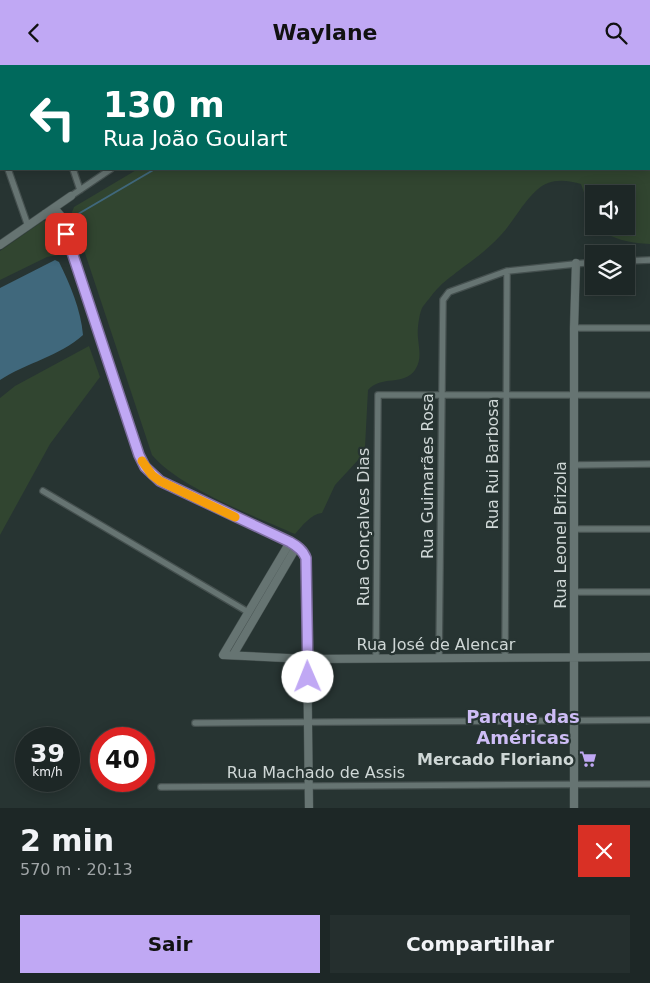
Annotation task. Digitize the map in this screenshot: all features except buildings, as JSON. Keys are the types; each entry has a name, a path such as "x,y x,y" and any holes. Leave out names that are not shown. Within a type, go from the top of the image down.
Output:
{"street":[{"path":"8,170 28,226"},
{"path":"73,170 80,190"},
{"path":"0,245 110,170"},
{"path":"61,217 64,207 71,197"},
{"path":"54,208 61,217 139,455 145,467 160,481 293,544 303,551 306,558 309,808"},
{"path":"45,214 56,220 66,234"},
{"path":"635,261 650,260"},
{"path":"507,271 585,262"},
{"name":"Rua Leonel Brizola","path":"574,808 574,328 576,263"},
{"name":"Rua Guimarães Rosa","path":"439,658 442,303 445,295 449,292 507,271"},
{"name":"Rua Rui Barbosa","path":"505,658 507,271"},
{"path":"574,328 650,328"},
{"name":"Rua Gonçalves Dias","path":"376,658 378,395 441,395"},
{"path":"441,395 650,395"},
{"path":"574,465 650,464"},
{"path":"44,491 248,612 293,544"},
{"path":"574,529 650,529"},
{"path":"233,655 293,544"},
{"path":"574,592 650,592"},
{"name":"Rua José de Alencar","path":"248,612 223,655 308,659 650,657"},
{"path":"195,723 650,720"},
{"name":"Rua Machado de Assis","path":"161,787 650,784"}],"green space":[{"path":"136,170 650,170 650,244 622,240 609,235 635,235 635,185 585,185 585,195 581,184 569,181 556,181 548,183 534,192 496,240 437,289 421,311 418,323 419,358 415,370 405,378 379,383 373,385 368,390 365,447 359,459 335,485 322,513 310,518 295,534 239,510 199,490 180,479 152,455 72,212 74,207"},
{"path":"51,220 57,230 64,254 47,257 0,280 0,251 43,221"},
{"path":"89,346 100,377 50,444 0,535 0,398 15,386"}],"water":[{"path":"55,260 59,262 74,297 83,335 64,349 0,380 0,288"}],"waterway":[{"path":"73,217 153,170"}],"slow traffic":[{"path":"142,461 152,475 160,481 235,517"}],"place":[{"name":"Mercado Floriano","path":"588,759"}],"district":[{"name":"Parque das Américas","path":"523,726"}],"route":[{"path":"66,234 139,455 145,467 160,481 290,542 305,554 308,677"}]}
